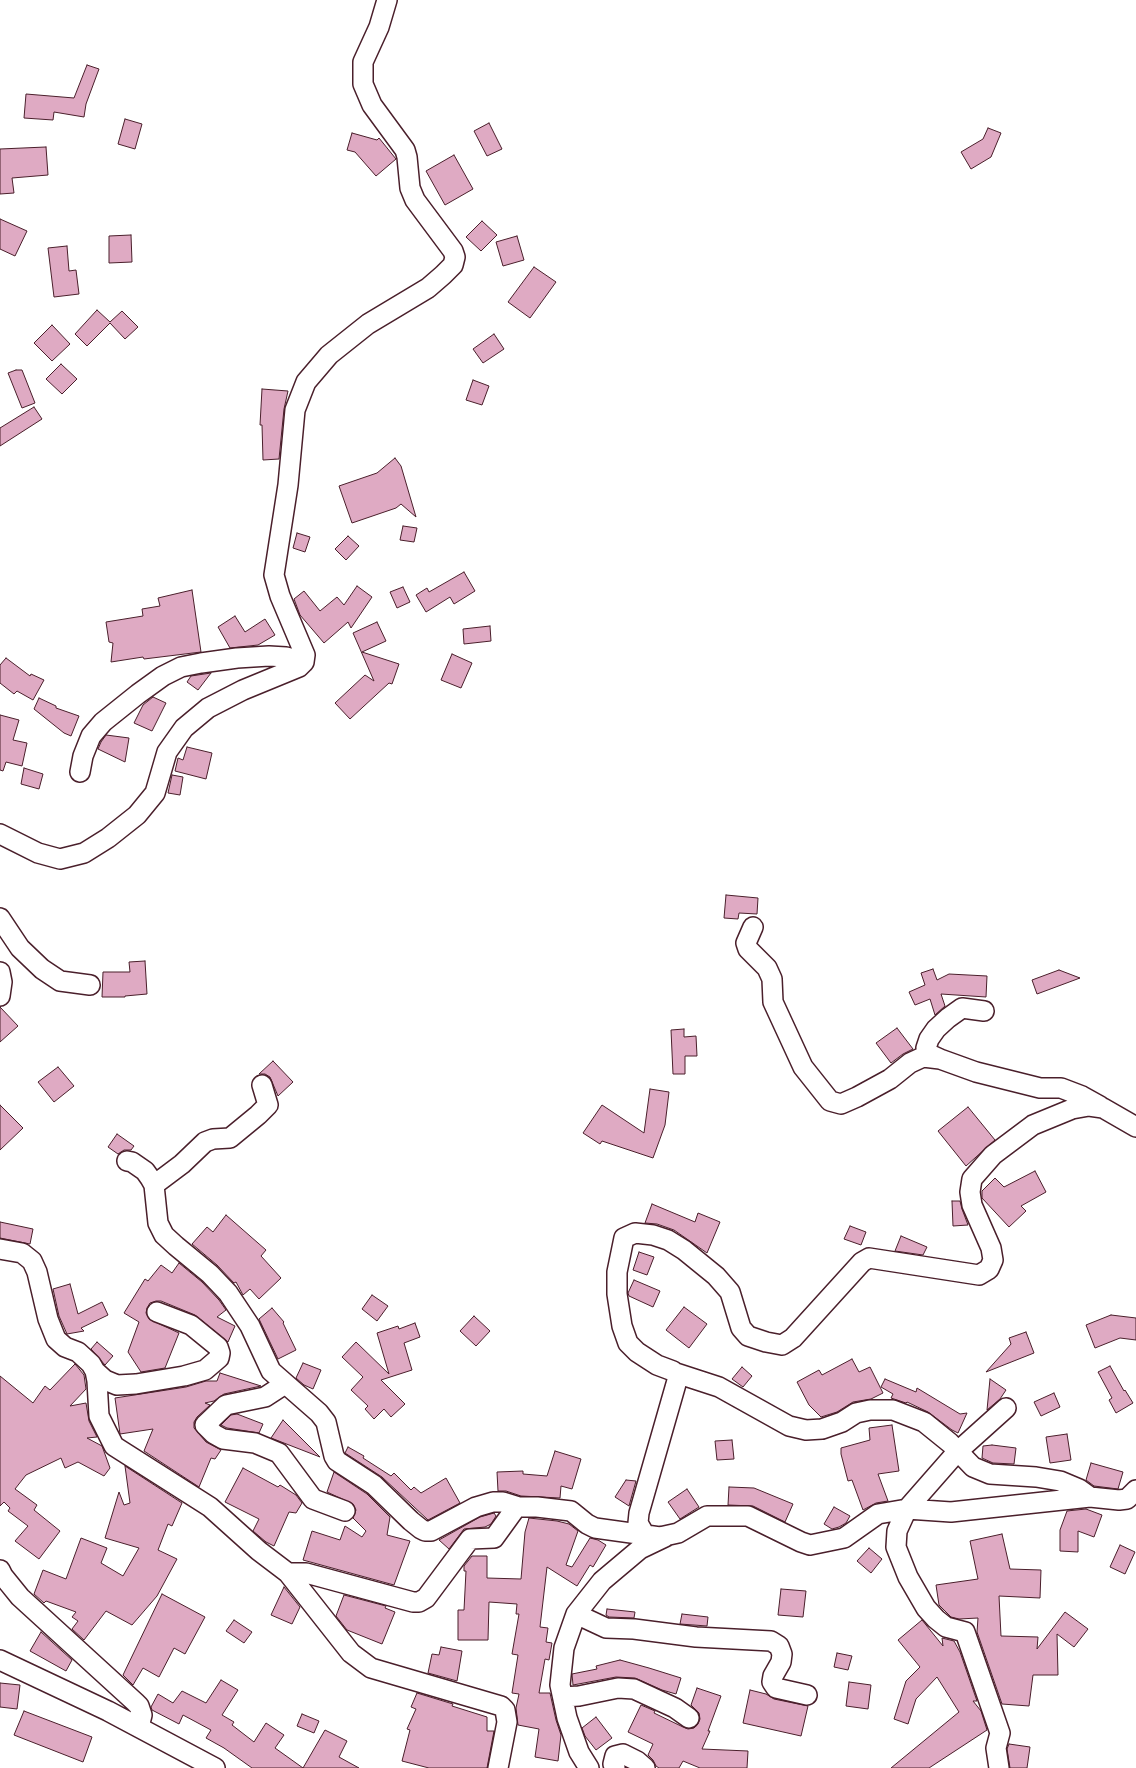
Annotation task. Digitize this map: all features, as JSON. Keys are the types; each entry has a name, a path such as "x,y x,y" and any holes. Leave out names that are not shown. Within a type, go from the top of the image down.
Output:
{"street":[{"path":"0,834 38,853 60,859 84,853 108,838 137,815 155,793 167,752 184,728 208,708 243,690 299,667 304,662 305,655 280,596 274,575 288,485 296,410 306,382 329,355 368,324 428,288 443,276 453,265 455,257 453,250 415,200 410,188 405,150 372,105 363,84 362,62 379,27 387,0"},
{"path":"80,772 83,756 91,736 103,722 138,694 181,667 219,660 269,656 286,657 304,662"},
{"path":"0,918 15,942 42,969 60,981 70,984 90,985"},
{"path":"752,927 746,943 748,949 767,968 772,979 773,1002 803,1067 830,1101 841,1104 857,1097 890,1079 910,1062 923,1057 940,1059"},
{"path":"0,972 2,982 0,996"},
{"path":"984,1011 962,1008 948,1018 936,1029 929,1039 926,1048 929,1054 976,1072 1040,1088 1060,1088 1082,1096 1136,1127"},
{"path":"154,1185 182,1164 205,1142 213,1139 230,1138 258,1115 268,1104 262,1085"},
{"path":"1090,1497 1079,1489 1060,1481 1036,1477 990,1474 982,1471 973,1467 950,1443 924,1422 893,1410 870,1410 856,1413 842,1422 822,1429 806,1430 789,1426 720,1387 676,1373 637,1352 628,1343 622,1326 617,1294 617,1272 624,1238 635,1233 653,1235 668,1240 684,1250 716,1276 730,1292 741,1328 748,1336 782,1344 793,1338 862,1262 869,1258 979,1275 989,1269 993,1260 991,1248 972,1205 970,1192 972,1179 993,1155 1033,1126 1072,1109 1089,1106 1103,1108"},
{"path":"127,1161 132,1162 145,1171 154,1185 158,1223 164,1235 210,1274 228,1293 250,1326 271,1371 319,1413 326,1422 334,1456 338,1461 374,1485 421,1529 431,1531 476,1506 503,1502 519,1507 571,1511 595,1528 660,1537 678,1533 707,1516 748,1516 810,1545 844,1538 878,1514 906,1509 951,1512 1090,1497 1119,1500 1127,1498 1136,1490"},
{"path":"0,1249 22,1254 32,1261 37,1272 48,1319 56,1339 65,1347 78,1352 105,1380 117,1385 136,1384 184,1376 205,1370 219,1358 218,1347 191,1325 157,1312"},
{"path":"95,1371 99,1416 114,1446 210,1507 288,1573 351,1653 371,1668 501,1706 505,1710 507,1722 503,1767"},
{"path":"645,1535 638,1523 639,1513 678,1380 676,1373"},
{"path":"285,1384 265,1397 226,1404 206,1425 214,1434 223,1439 255,1443 279,1453 313,1499 345,1511"},
{"path":"999,1768 996,1748 1000,1734 965,1632 946,1627 926,1608 908,1577 896,1547 897,1530 906,1509 957,1452 1006,1408"},
{"path":"288,1573 306,1573 419,1602 426,1598 470,1539 494,1538 515,1509 519,1507"},
{"path":"589,1768 579,1752 567,1718 560,1685 564,1648 576,1614 602,1581 640,1549 668,1535"},
{"path":"0,1570 20,1597 135,1702 141,1711 139,1727"},
{"path":"576,1614 606,1628 696,1637 771,1641 779,1646 782,1654 781,1662 773,1676 772,1682 776,1688 807,1695"},
{"path":"0,1660 139,1727 215,1768"},
{"path":"563,1697 579,1696 618,1688 634,1689 675,1708 689,1718"},
{"path":"615,1768 613,1764 615,1756 623,1754 637,1761 645,1768"}],"building":[{"path":"87,65 99,69 86,104 84,117 54,112 53,120 24,118 26,94 74,98"},
{"path":"125,119 142,124 135,149 118,144"},
{"path":"489,123 502,149 487,156 474,131"},
{"path":"988,128 1001,133 991,157 971,169 961,152 983,139"},
{"path":"352,133 377,140 379,138 396,159 376,176 355,152 347,150"},
{"path":"46,147 48,175 12,178 14,193 0,194 0,149"},
{"path":"454,155 473,189 445,205 426,171"},
{"path":"0,219 27,231 15,256 0,249"},
{"path":"482,221 497,235 481,251 466,237"},
{"path":"131,235 132,262 109,263 109,236"},
{"path":"517,236 524,260 503,266 496,242"},
{"path":"67,246 69,271 76,270 79,294 54,297 48,248"},
{"path":"534,267 556,282 530,318 508,302"},
{"path":"97,310 110,322 122,311 138,327 125,339 110,323 87,346 75,334"},
{"path":"52,325 70,344 52,361 34,343"},
{"path":"494,334 504,349 483,363 473,349"},
{"path":"61,364 77,379 62,394 46,379"},
{"path":"22,370 35,403 22,408 8,373"},
{"path":"473,380 489,386 482,405 466,400"},
{"path":"262,389 288,391 284,409 279,459 263,460 262,425 260,425"},
{"path":"34,407 42,419 0,446 0,428"},
{"path":"395,458 401,466 416,517 401,504 396,508 352,523 339,486 377,473"},
{"path":"403,526 417,528 414,542 400,540"},
{"path":"297,533 310,537 305,552 293,548"},
{"path":"348,536 359,546 346,560 335,549"},
{"path":"464,572 475,591 454,604 450,597 426,612 416,595 427,588 429,592"},
{"path":"357,586 372,597 351,628 348,622 324,643 300,615 294,599 304,591 320,611 337,597 344,605"},
{"path":"403,587 410,602 397,608 390,592"},
{"path":"192,590 201,652 111,662 113,643 109,642 106,622 143,616 142,609 160,606 158,598"},
{"path":"235,616 245,632 265,619 275,635 258,645 230,648 218,627"},
{"path":"377,622 386,641 362,652 399,664 392,684 389,683 350,719 335,703 365,675 374,681 353,633"},
{"path":"490,626 491,641 464,644 463,629"},
{"path":"452,654 472,663 461,688 441,680"},
{"path":"6,658 30,676 31,674 44,680 33,700 17,691 14,694 0,683 0,665"},
{"path":"211,673 198,690 187,682 191,676"},
{"path":"153,697 166,703 152,731 134,723 143,705"},
{"path":"39,698 56,706 56,708 79,716 71,736 64,733 34,709"},
{"path":"0,715 19,720 13,740 27,743 22,766 6,762 3,771 0,770"},
{"path":"106,735 129,738 125,762 98,749"},
{"path":"187,747 212,753 206,779 175,771 178,758 183,760"},
{"path":"24,768 43,774 39,789 21,784"},
{"path":"172,775 183,777 180,795 168,793"},
{"path":"726,895 758,898 757,914 739,913 738,919 724,918"},
{"path":"145,961 147,994 125,997 102,997 103,972 130,972 129,962"},
{"path":"933,969 937,980 949,974 987,976 986,997 941,994 945,1006 935,1015 930,999 915,1005 909,992 925,985 921,973"},
{"path":"1059,970 1080,978 1037,994 1032,980"},
{"path":"0,1007 18,1026 0,1042"},
{"path":"897,1028 913,1049 891,1063 876,1043"},
{"path":"684,1029 684,1037 696,1036 697,1056 685,1056 685,1074 673,1074 671,1030"},
{"path":"273,1061 293,1082 278,1096 270,1077 265,1074 259,1074"},
{"path":"58,1067 74,1086 54,1102 38,1082"},
{"path":"650,1089 669,1092 665,1125 653,1158 602,1141 600,1144 583,1133 602,1105 644,1133"},
{"path":"0,1105 23,1128 0,1150"},
{"path":"968,1107 995,1140 966,1166 938,1131"},
{"path":"117,1134 134,1146 131,1150 124,1150 118,1154 108,1147"},
{"path":"1035,1171 1046,1192 1021,1206 1026,1211 1009,1227 982,1198 982,1191 995,1178 1004,1187"},
{"path":"952,1201 960,1201 968,1225 953,1226"},
{"path":"652,1204 695,1222 698,1213 720,1222 707,1253 674,1230 657,1224 645,1223"},
{"path":"226,1215 266,1250 261,1256 281,1278 259,1299 250,1289 243,1295 236,1282 234,1283 217,1265 192,1244 207,1227 213,1232"},
{"path":"0,1222 33,1229 30,1244 0,1238"},
{"path":"850,1226 866,1232 861,1245 844,1239"},
{"path":"901,1236 927,1247 923,1255 895,1251"},
{"path":"639,1252 654,1257 647,1275 633,1270"},
{"path":"179,1263 202,1282 219,1300 226,1310 217,1317 235,1326 228,1342 195,1315 161,1301 150,1303 146,1313 149,1319 179,1333 165,1368 141,1372 128,1352 139,1322 124,1313 145,1279 148,1281 161,1265 172,1273"},
{"path":"634,1280 660,1291 653,1307 629,1296 628,1293"},
{"path":"70,1284 78,1314 102,1302 108,1315 81,1328 84,1331 67,1334 59,1316 53,1289"},
{"path":"372,1295 388,1306 377,1321 362,1309"},
{"path":"684,1307 707,1324 689,1348 666,1330"},
{"path":"272,1308 284,1322 296,1350 278,1359 259,1319"},
{"path":"1111,1315 1136,1318 1136,1340 1120,1338 1095,1348 1086,1325"},
{"path":"474,1316 490,1331 476,1346 460,1331"},
{"path":"415,1323 420,1337 404,1343 412,1370 381,1380 405,1404 391,1417 384,1409 374,1419 365,1409 368,1406 351,1390 363,1377 342,1357 356,1342 389,1374 377,1333 398,1326 399,1329"},
{"path":"1026,1332 1034,1353 986,1372 1011,1344 1009,1338"},
{"path":"97,1342 113,1356 105,1365 91,1349"},
{"path":"852,1359 859,1372 870,1367 883,1393 871,1399 853,1402 837,1412 821,1417 809,1405 797,1382 819,1370 822,1375"},
{"path":"303,1363 321,1370 313,1389 304,1385 296,1378"},
{"path":"75,1364 84,1375 86,1389 70,1406 86,1403 89,1421 97,1437 87,1438 102,1446 110,1468 104,1476 78,1462 65,1468 61,1458 26,1475 15,1489 37,1505 34,1510 60,1531 39,1559 15,1541 28,1526 8,1511 10,1508 4,1502 0,1506 0,1376 33,1403 45,1386 50,1390"},
{"path":"1110,1366 1133,1403 1116,1413 1109,1400 1112,1398 1098,1372"},
{"path":"742,1367 752,1376 743,1387 732,1379"},
{"path":"220,1373 261,1386 224,1394 214,1401 205,1403 210,1405 197,1417 194,1422 194,1428 206,1442 221,1450 215,1459 211,1458 199,1487 144,1451 153,1429 120,1434 115,1398 186,1387 206,1381 217,1381"},
{"path":"885,1379 916,1392 917,1388 960,1414 967,1413 958,1433 928,1412 907,1402 891,1398 893,1394 881,1387"},
{"path":"990,1379 1006,1390 1000,1399 987,1410"},
{"path":"1054,1393 1060,1407 1041,1416 1034,1402"},
{"path":"237,1414 263,1424 259,1433 227,1428 221,1425 231,1415"},
{"path":"283,1420 320,1457 271,1438"},
{"path":"892,1425 899,1471 878,1474 888,1501 876,1503 863,1510 852,1480 848,1481 841,1448 870,1440 869,1428"},
{"path":"1067,1434 1071,1460 1050,1463 1046,1437"},
{"path":"732,1440 734,1459 717,1460 715,1441"},
{"path":"992,1445 1016,1448 1014,1464 993,1463 982,1458 983,1446"},
{"path":"348,1447 391,1476 394,1473 411,1490 414,1487 421,1493 446,1478 460,1503 428,1520 382,1477 345,1453"},
{"path":"555,1451 581,1459 572,1489 561,1486 560,1498 521,1496 506,1491 498,1491 497,1472 523,1471 523,1474 547,1476"},
{"path":"1091,1463 1123,1472 1118,1489 1094,1486 1086,1480"},
{"path":"125,1466 182,1503 172,1526 168,1524 158,1550 177,1559 157,1596 132,1625 106,1611 84,1640 72,1629 78,1621 72,1617 76,1612 46,1601 44,1603 34,1594 43,1570 66,1579 81,1538 107,1548 101,1563 123,1576 139,1548 105,1538 119,1492 124,1505 130,1503"},
{"path":"243,1468 278,1487 280,1485 296,1495 302,1503 296,1513 289,1512 274,1546 253,1531 259,1519 225,1502"},
{"path":"334,1472 367,1494 390,1517 387,1535 410,1541 394,1585 303,1560 312,1531 340,1540 345,1526 362,1537 366,1531 353,1518 356,1510 353,1504 327,1492"},
{"path":"626,1480 636,1481 629,1506 615,1497"},
{"path":"729,1487 754,1488 793,1504 785,1522 753,1506 728,1505"},
{"path":"687,1489 699,1507 680,1519 668,1502"},
{"path":"834,1507 850,1516 846,1523 832,1529 824,1524"},
{"path":"1086,1509 1102,1515 1094,1537 1078,1531 1078,1552 1060,1551 1060,1530 1067,1511"},
{"path":"494,1513 496,1516 491,1524 485,1527 464,1529 449,1549 439,1540 480,1517"},
{"path":"529,1518 569,1524 578,1531 566,1565 572,1567 590,1538 606,1545 593,1567 590,1565 577,1586 547,1567 540,1627 548,1628 546,1642 552,1643 549,1660 545,1659 539,1693 550,1693 561,1735 558,1761 535,1757 539,1729 518,1725 516,1708 519,1694 512,1693 518,1655 512,1654 519,1614 516,1614 517,1604 489,1602 488,1640 458,1640 458,1610 464,1610 466,1571 464,1571 464,1566 472,1556 487,1556 487,1578 521,1579 525,1532"},
{"path":"1002,1534 1010,1569 1041,1570 1040,1598 999,1596 1001,1636 1038,1637 1037,1649 1065,1612 1088,1629 1074,1647 1057,1634 1058,1675 1033,1675 1029,1706 1002,1704 977,1632 978,1618 959,1619 951,1617 939,1605 936,1585 978,1579 970,1541"},
{"path":"1120,1545 1135,1552 1125,1574 1110,1567"},
{"path":"869,1548 882,1559 871,1573 857,1561"},
{"path":"284,1587 300,1607 292,1624 271,1615"},
{"path":"781,1589 806,1591 803,1617 778,1615"},
{"path":"162,1594 205,1617 185,1654 174,1648 159,1677 143,1668 133,1685 123,1675"},
{"path":"344,1595 386,1606 385,1608 395,1612 382,1644 347,1630 336,1616"},
{"path":"607,1609 635,1612 634,1618 609,1617 606,1615"},
{"path":"682,1614 708,1617 707,1626 680,1624"},
{"path":"234,1620 252,1632 244,1643 226,1631"},
{"path":"922,1620 943,1646 942,1638 954,1641 960,1652 977,1701 973,1701 981,1711 987,1730 929,1768 891,1768 959,1712 937,1677 916,1699 908,1724 894,1719 906,1681 920,1667 898,1640"},
{"path":"41,1632 72,1660 66,1671 30,1651"},
{"path":"441,1647 462,1651 457,1681 428,1673 432,1654 439,1655"},
{"path":"837,1653 852,1656 848,1670 834,1667"},
{"path":"620,1660 681,1678 676,1694 635,1678 616,1677 573,1685 572,1674 597,1669 596,1666"},
{"path":"221,1680 238,1690 222,1715 234,1722 232,1725 254,1742 266,1723 284,1735 275,1748 303,1768 252,1768 206,1738 211,1730 183,1715 179,1724 152,1710 151,1707 158,1694 173,1703 182,1691 206,1703"},
{"path":"849,1682 871,1685 868,1709 846,1706"},
{"path":"0,1683 20,1685 17,1709 0,1707"},
{"path":"697,1688 721,1696 702,1749 748,1751 747,1768 700,1768 683,1761 679,1768 659,1768 648,1755 653,1744 628,1732 641,1705 683,1727 688,1729 694,1728 700,1719 699,1713 691,1705"},
{"path":"750,1690 766,1694 774,1699 808,1706 801,1736 743,1723"},
{"path":"417,1693 487,1717 487,1731 494,1731 487,1768 429,1768 402,1761 410,1730 407,1729 416,1709 411,1707"},
{"path":"24,1711 92,1737 83,1762 14,1735"},
{"path":"302,1714 319,1721 314,1733 297,1726"},
{"path":"596,1717 612,1738 596,1750 585,1736 582,1728"},
{"path":"325,1730 347,1741 339,1757 359,1768 303,1768"},
{"path":"1009,1744 1030,1747 1027,1768 1010,1768 1007,1749"}]}
